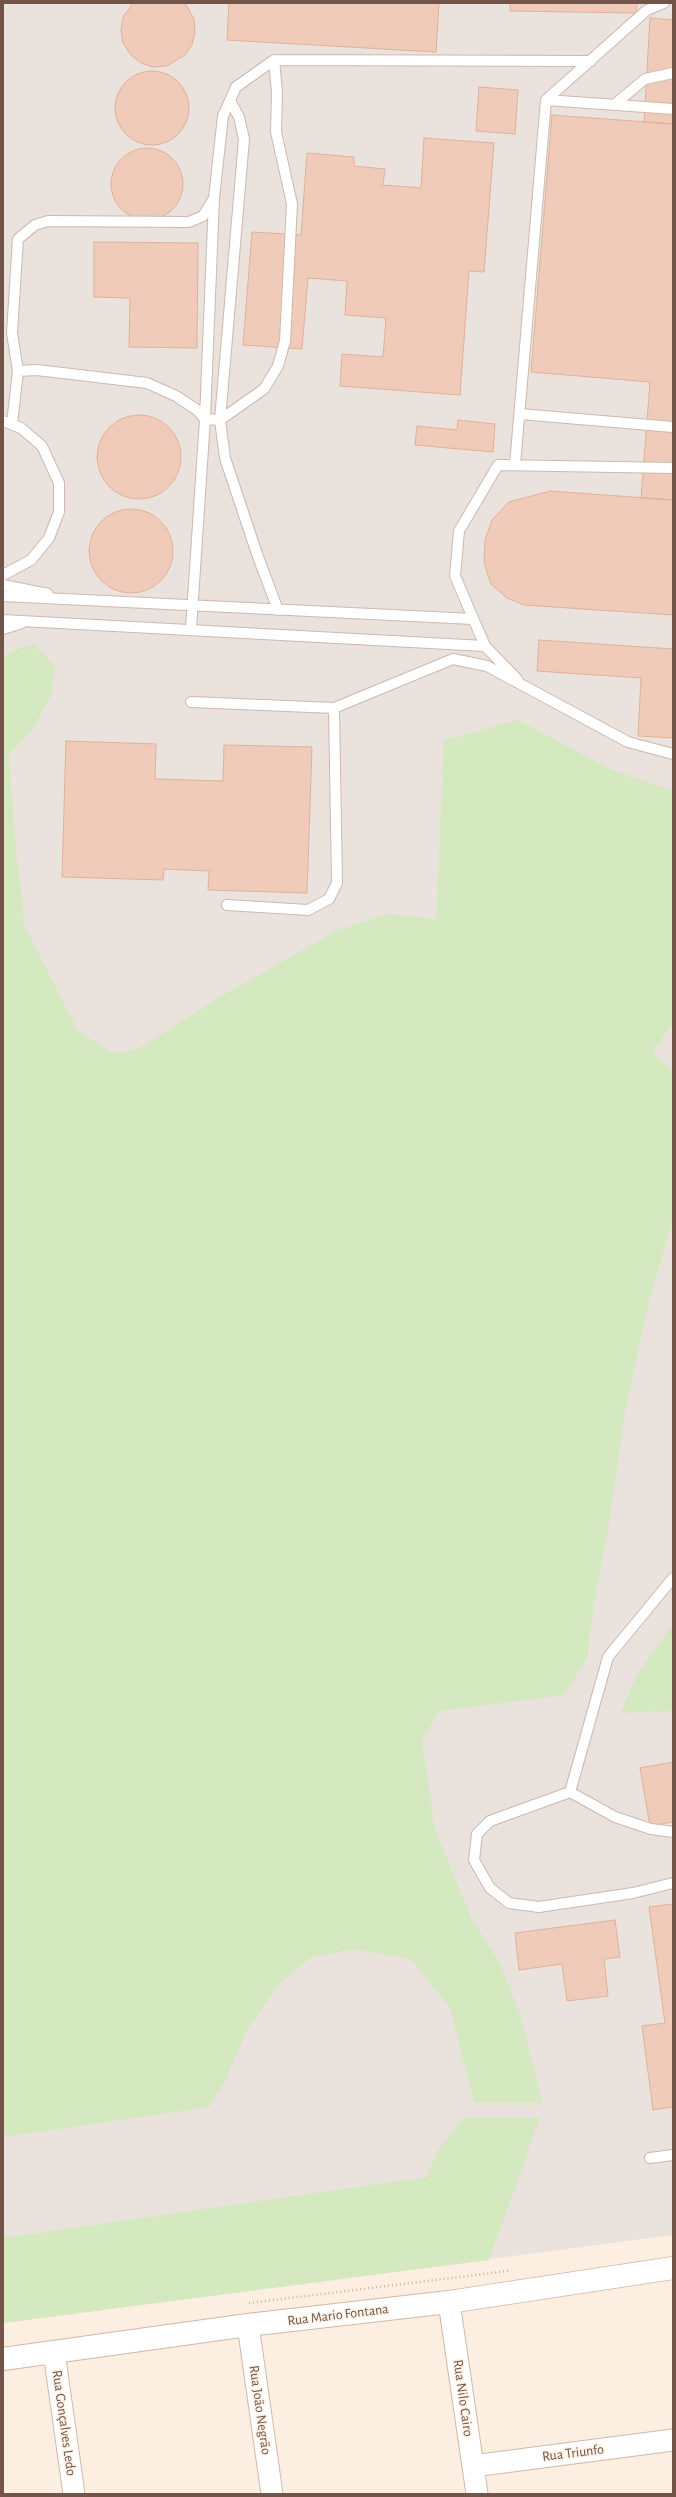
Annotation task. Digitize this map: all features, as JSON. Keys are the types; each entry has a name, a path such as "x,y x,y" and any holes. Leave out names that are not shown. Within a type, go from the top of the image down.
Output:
{"street":[{"name":"Rua Mario Fontana","path":"3,2359 248,2325 449,2302 673,2268"},
{"name":"Rua Nilo Cairo","path":"449,2302 477,2494"},
{"name":"Rua João Negrão","path":"248,2325 272,2494"},
{"name":"Rua Gonçalves Ledo","path":"54,2352 74,2494"},
{"name":"Rua Triunfo","path":"473,2466 673,2440"}],"lane":[{"path":"515,465 546,100 647,10 664,3"},
{"path":"191,629 206,419 214,198 223,116 236,87 274,60 591,60"},
{"path":"18,371 37,370 147,383 176,396 197,410 206,419 220,420 264,388 278,366 285,341 292,204 276,132 277,92 274,60"},
{"path":"615,104 645,79 673,73"},
{"path":"546,100 673,109"},
{"path":"230,101 239,117 244,139 220,420 225,458 257,554 278,610"},
{"path":"3,575 31,560 49,538 59,512 59,483 42,446 21,428 7,422 18,371 12,333 18,239 35,225 48,221 189,222 203,216 214,198"},
{"path":"520,414 673,427"},
{"path":"524,686 485,646 455,576 459,531 498,465 673,468"},
{"path":"3,584 71,599"},
{"path":"3,596 473,619"},
{"path":"3,620 485,646"},
{"path":"3,624 14,620"},
{"path":"3,629 31,621"},
{"path":"191,702 334,708 453,659 487,666 628,742 673,754"},
{"path":"227,905 308,910 329,899 337,883 334,708"},
{"path":"570,1792 608,1657 673,1578"},
{"path":"673,1832 652,1829 615,1817 570,1792 490,1821 477,1834 474,1860 490,1888 509,1903 539,1907 632,1893 673,1883"},
{"path":"650,2158 673,2155"}],"shaded area":[{"path":"3,3 673,3 673,2235 3,2323"}],"green space":[{"path":"35,644 55,668 51,695 33,728 9,755 15,839 25,927 78,1031 113,1053 138,1049 218,998 338,930 387,914 436,919 444,740 518,720 612,770 673,791 673,1023 652,1052 673,1072 673,1219 649,1300 625,1411 609,1524 594,1602 587,1658 564,1695 438,1711 422,1741 435,1830 472,1919 500,1964 520,2014 542,2103 474,2102 450,2008 411,1959 353,1949 310,1958 280,1983 248,2028 226,2079 209,2107 3,2137 3,657 12,651"},
{"path":"673,1624 673,1711 620,1713 637,1675"},
{"path":"464,2118 540,2118 489,2260 3,2323 3,2238 427,2177 438,2150"}],"building":[{"path":"133,3 183,3 187,6 194,19 195,32 192,45 185,55 167,66 153,67 141,63 131,55 123,43 121,30 123,17"},
{"path":"229,3 439,3 436,52 227,40"},
{"path":"510,3 637,3 636,13 510,11"},
{"path":"650,18 673,20 673,124 644,122"},
{"path":"152,71 166,74 178,82 186,94 189,108 186,122 178,134 166,142 152,145 138,142 126,134 118,122 115,108 118,94 126,82 138,74"},
{"path":"479,87 518,90 515,134 476,131"},
{"path":"552,115 673,124 673,500 641,498 650,382 531,372"},
{"path":"424,138 494,143 484,272 469,271 460,395 340,386 342,354 383,357 386,318 345,315 347,281 308,278 302,349 243,345 252,232 301,235 307,153 354,157 354,166 385,169 383,185 421,188"},
{"path":"147,148 167,154 177,164 183,184 177,204 167,214 147,220 127,214 117,204 111,184 117,164 127,154"},
{"path":"94,242 198,243 197,348 129,347 130,298 94,297"},
{"path":"139,415 155,418 169,427 178,441 181,457 178,473 169,487 155,496 139,499 123,496 109,487 100,473 97,457 100,441 109,427 123,418"},
{"path":"458,420 495,424 493,452 415,445 417,426 457,430"},
{"path":"550,491 673,500 673,615 524,605 507,598 491,584 484,563 485,540 492,520 509,502"},
{"path":"131,509 147,512 161,521 170,535 173,551 170,567 161,581 147,590 131,593 115,590 101,581 92,567 89,551 92,535 101,521 115,512"},
{"path":"539,640 673,649 673,738 638,736 641,678 537,671"},
{"path":"66,741 156,744 155,779 223,781 224,745 312,747 307,893 208,890 209,871 164,869 163,880 62,877"},
{"path":"673,1762 673,1822 650,1826 640,1768"},
{"path":"673,1904 673,2107 653,2110 642,2026 665,2023 649,1907"},
{"path":"615,1920 620,1957 604,1959 608,1996 567,2001 562,1964 519,1970 515,1933"}]}
